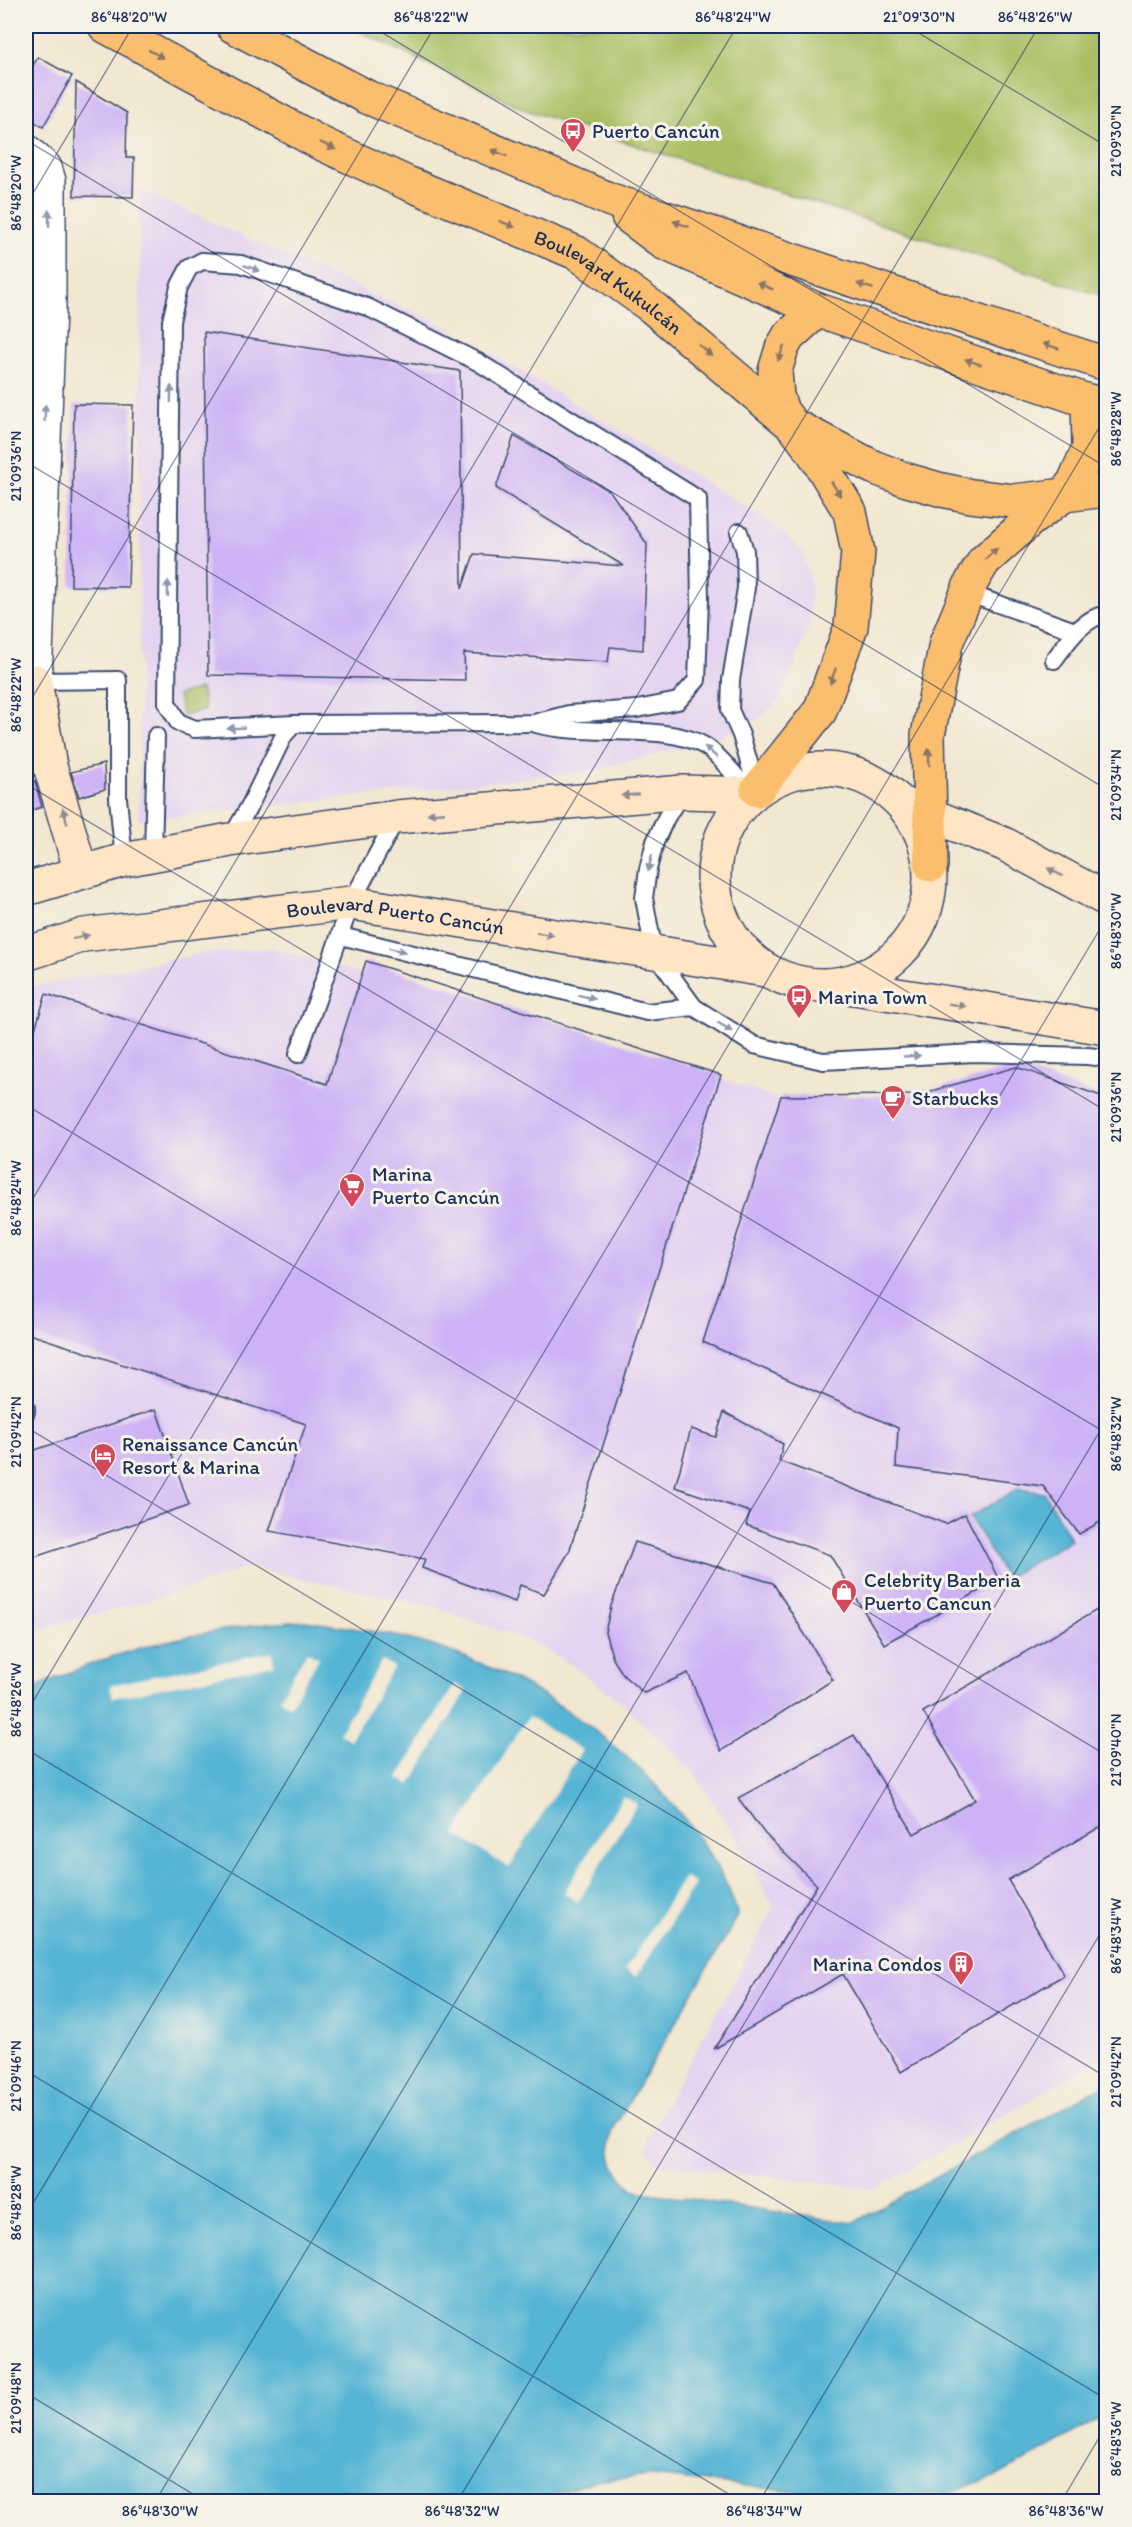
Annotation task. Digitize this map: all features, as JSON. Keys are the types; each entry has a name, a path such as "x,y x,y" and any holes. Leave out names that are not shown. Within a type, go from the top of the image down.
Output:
{"main road":[{"name":"Boulevard Kukulcán","path":"105,26 320,142 407,183 577,253 652,307 791,423 873,467 942,490 1014,501 1107,490"},
{"path":"233,26 367,97 611,200 1107,364"},
{"path":"611,200 633,221 664,243 818,310 1097,403 1089,448 1074,482 1064,495 1030,520 984,561 967,593 946,643 916,810 931,865"},
{"path":"754,792 820,711 850,627 858,552 850,512 813,452 782,411 777,396 775,371 782,348 789,336 818,310"}],"street":[{"path":"26,151 45,168 49,181 37,309 30,683 81,872"},
{"path":"1107,899 1004,844 916,810 872,781 843,770 813,768 783,775 754,792 729,819 716,851 713,885 720,919 739,948 765,970 800,984 837,986 1107,1028"},
{"path":"26,896 26,888 81,872 138,857 230,840 398,817 683,792 754,792"},
{"path":"837,986 869,976 897,957 918,930 929,899 931,865"},
{"name":"Boulevard Puerto Cancún","path":"26,954 84,935 351,903 765,970"}],"lane":[{"path":"202,261 241,264 367,307 478,362 698,499 700,600 697,680 678,701 637,709 569,714 534,723 294,724 195,729 178,722 167,703 171,321 179,287 189,268 202,261"},
{"path":"739,532 745,551 746,588 731,680 730,710 741,735 754,792"},
{"path":"967,593 1075,631"},
{"path":"1054,660 1075,631 1100,615 1107,614"},
{"path":"30,683 118,680 118,798 138,857"},
{"path":"534,723 557,730 682,736 707,747 754,792"},
{"path":"230,840 284,735 294,724"},
{"path":"138,857 156,736"},
{"path":"683,792 666,818 655,842 648,869 644,898 654,952 694,1007 756,1047 823,1062 975,1053 1107,1058"},
{"path":"298,1054 351,903 398,817"},
{"path":"341,936 647,1012 694,1007"},
{"path":"26,1407 26,1412"}],"shaded area":[{"path":"140,190 449,328 774,524 802,551 811,581 810,624 782,696 761,718 716,739 591,771 139,820"},
{"path":"273,948 722,1079 783,1101 894,1095 980,1079 997,1072 1106,1106 1106,2056 876,2189 657,2164 647,2151 650,2133 774,1908 740,1844 692,1771 620,1701 573,1666 532,1642 435,1607 248,1567 179,1592 33,1631 26,1635 26,988 205,953"}],"green space":[{"path":"348,26 1106,26 1106,297 526,110"},
{"path":"201,689 205,710 182,716 178,695"}],"water":[{"path":"1018,1489 1044,1493 1071,1540 1006,1578 970,1517"},
{"path":"304,1621 385,1634 433,1646 510,1677 547,1698 616,1747 646,1776 675,1807 717,1867 738,1916 612,2131 611,2149 614,2165 617,2172 635,2191 853,2223 1106,2084 1106,2414 999,2475 947,2493 886,2498 831,2495 651,2476 599,2480 529,2502 26,2502 26,1692 93,1663 161,1642 231,1628"}],"pier":[{"path":"307,1651 319,1658 290,1706 279,1699"},
{"path":"272,1652 274,1665 113,1698 110,1685"},
{"path":"382,1660 394,1667 350,1740 339,1733"},
{"path":"455,1684 466,1691 410,1785 398,1778"},
{"path":"528,1717 582,1750 509,1868 455,1834"},
{"path":"623,1796 637,1804 578,1902 564,1893"},
{"path":"684,1877 695,1884 636,1977 625,1970"}],"building":[{"path":"38,57 72,76 43,127 26,117 26,78"},
{"path":"76,82 127,113 126,158 134,158 133,197 74,196"},
{"path":"204,332 460,371 462,589 474,554 624,566 496,488 514,436 610,491 647,544 643,650 610,647 608,662 464,653 465,680 208,675"},
{"path":"74,404 133,405 128,587 71,586"},
{"path":"104,764 105,789 79,797 71,772"},
{"path":"35,781 42,807 26,812 26,783"},
{"name":"Marina Puerto Cancún","path":"366,961 721,1075 569,1552 544,1594 520,1585 515,1602 422,1568 425,1559 269,1531 306,1424 26,1333 26,1058 46,994 327,1084"},
{"path":"1016,1067 1107,1098 1107,1518 1079,1534 1043,1486 896,1467 898,1428 703,1342 781,1096 917,1095"},
{"name":"Renaissance Cancún Resort & Marina","path":"156,1409 189,1505 26,1560 26,1453"},
{"path":"724,1412 783,1444 779,1461 946,1524 965,1514 999,1580 884,1644 830,1555 746,1525 750,1512 675,1487 691,1429 716,1437"},
{"path":"635,1542 773,1583 833,1680 721,1751 688,1673 644,1693 624,1676 613,1659 605,1632 611,1606"},
{"path":"1107,1604 1107,1823 1008,1880 1064,1975 901,2072 843,1974 714,2049 817,1885 765,1834 738,1798 854,1735 914,1834 975,1800 923,1712"}],"place":[{"name":"Puerto Cancún","path":"573,154"},
{"name":"Marina Town","path":"799,1020"},
{"name":"Starbucks","path":"893,1121"},
{"name":"Marina Puerto Cancún","path":"352,1209"},
{"name":"Renaissance Cancún Resort & Marina","path":"103,1479"},
{"name":"Celebrity Barberia Puerto Cancun","path":"844,1615"},
{"name":"Marina Condos","path":"961,1987"}]}
